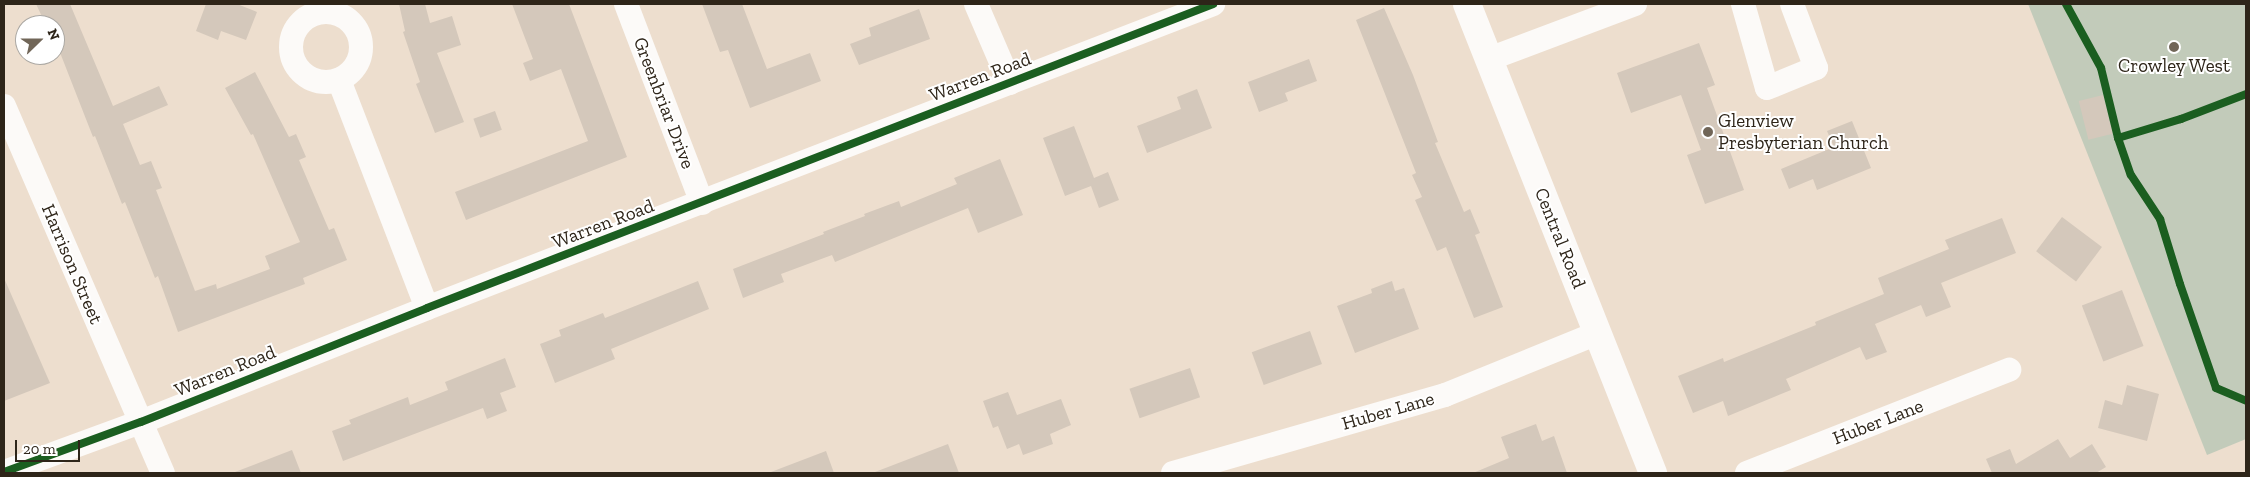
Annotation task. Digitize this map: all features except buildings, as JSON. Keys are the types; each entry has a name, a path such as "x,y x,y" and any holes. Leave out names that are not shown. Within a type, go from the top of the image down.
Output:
{"main road":[{"name":"Central Road","path":"1467,4 1654,473"}],"street":[{"name":"Greenbriar Drive","path":"626,4 702,203"},
{"name":"Warren Road","path":"976,4 1010,83"},
{"name":"Warren Road","path":"4,472 141,422 427,308 1213,4"},
{"path":"1489,59 1635,4"},
{"path":"1743,4 1767,88 1816,68 1792,4"},
{"path":"340,80 427,308"},
{"name":"Harrison Street","path":"4,106 163,473"},
{"name":"Huber Lane","path":"1173,473 1199,470 1445,395 1598,333"},
{"name":"Huber Lane","path":"1747,473 2009,370"}],"green space":[{"path":"2028,4 2246,4 2246,439 2207,455"}],"cycle path":[{"path":"4,472 141,422 427,308 1213,4"},
{"path":"2066,4 2101,68 2118,138 2181,119 2246,94"},
{"path":"2118,138 2131,175 2160,219 2216,388 2246,401"}],"place":[{"name":"Crowley West","path":"2174,47"},
{"name":"Glenview Presbyterian Church","path":"1708,132"}]}
